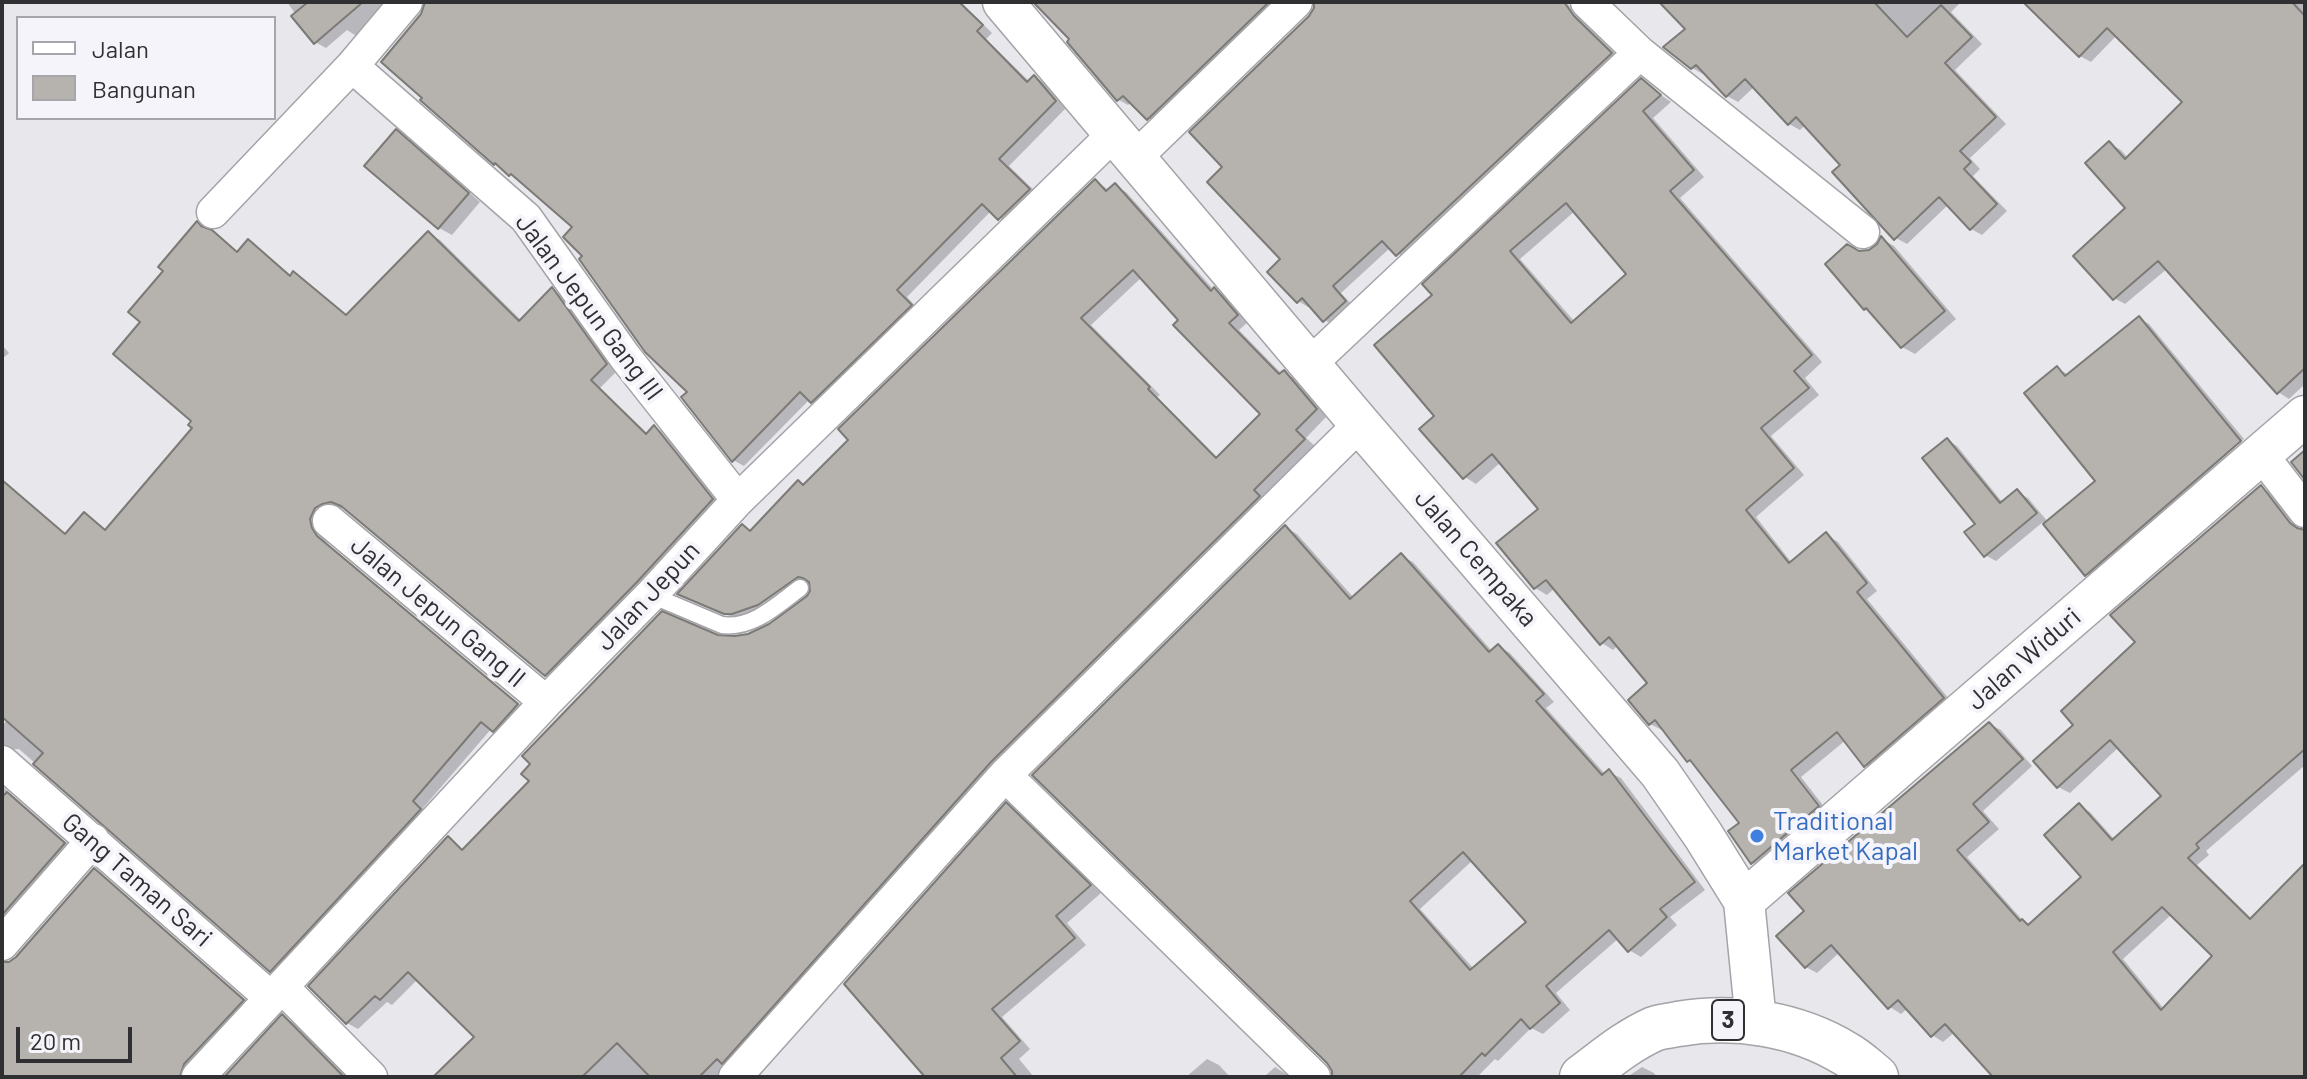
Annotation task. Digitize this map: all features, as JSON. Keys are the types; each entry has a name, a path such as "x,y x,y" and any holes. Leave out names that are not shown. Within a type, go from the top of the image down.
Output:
{"highway":[{"name":"3","path":"1582,1077 1630,1042 1657,1028 1722,1020 1756,1022 1809,1036 1847,1054 1876,1077"}],"street":[{"path":"213,212 352,66 406,2"},
{"name":"Jalan Cempaka","path":"1003,2 1660,773 1744,901 1756,1022"},
{"name":"Jalan Jepun","path":"198,1077 738,500 1125,146 1296,2"},
{"path":"1587,2 1640,53 1863,232"},
{"path":"1310,364 1640,53"},
{"name":"Jalan Jepun Gang III","path":"352,66 526,218 625,357 738,500"},
{"name":"Jalan Widuri","path":"1744,901 2305,416"},
{"path":"735,1077 1005,775 1360,424"},
{"path":"2261,454 2305,511"},
{"name":"Jalan Jepun Gang II","path":"329,521 546,702"},
{"name":"Gang Taman Sari","path":"2,762 371,1077"},
{"path":"1005,775 1314,1077"},
{"path":"2,944 93,840"}],"lane":[{"path":"651,595 722,625 734,627 769,612 800,588"}],"building":[{"path":"308,2 363,2 314,44 291,16"},
{"path":"425,2 959,2 983,25 977,31 1027,82 1034,75 1056,101 999,159 1030,189 998,220 982,204 897,290 912,305 811,403 800,392 732,462 681,397 687,392 645,352 579,259 582,256 563,237 572,227 511,174 509,176 494,165 381,62 421,14"},
{"path":"1033,2 1269,2 1147,120 1123,96 1117,101 1067,42 1069,39"},
{"path":"1314,2 1564,2 1612,53 1396,256 1382,241 1333,286 1346,301 1323,322 1302,298 1297,303 1267,272 1280,259 1207,182 1222,167 1189,132 1309,16"},
{"path":"1659,2 1874,2 1907,37 1941,5 1972,37 1945,63 1996,117 1960,151 1971,162 1964,169 1997,204 1970,230 1939,197 1894,240 1832,172 1840,165 1796,117 1788,125 1745,79 1726,97 1696,65 1691,69 1663,47 1685,29"},
{"path":"2023,2 2292,2 2305,16 2305,368 2277,394 2158,261 2113,300 2073,256 2125,208 2085,163 2109,141 2125,159 2182,102 2107,28 2079,57"},
{"path":"1641,78 1661,95 1643,111 1694,170 1670,191 1812,355 1794,371 1809,388 1761,428 1794,468 1746,510 1789,563 1826,532 1867,583 1857,592 1944,698 1864,767 1837,732 1791,770 1819,806 1751,864 1728,831 1739,823 1655,720 1649,725 1628,700 1647,683 1609,637 1600,645 1546,580 1534,589 1496,543 1538,509 1492,454 1463,479 1419,429 1434,416 1374,345 1432,295 1422,284","holes":["1566,203 1626,274 1571,323 1510,251"]},
{"path":"396,129 469,193 438,229 364,166"},
{"path":"1095,179 1106,191 1115,183 1211,291 1214,287 1238,315 1229,323 1279,374 1284,370 1317,409 1296,430 1305,439 1254,490 1260,496 991,762 722,1064 717,1059 699,1077 650,1077 617,1043 582,1077 433,1077 474,1037 408,972 380,1000 375,996 346,1024 308,986 448,836 462,850 529,781 521,774 530,764 522,756 662,611 718,635 735,636 748,634 769,624 807,596 809,582 798,577 758,605 724,614 677,594 742,524 750,531 798,480 803,485 848,440 838,429","holes":["1133,270 1178,320 1173,325 1260,414 1216,458 1081,318"]},
{"path":"197,221 237,252 248,239 290,276 293,271 346,315 428,231 519,321 552,287 607,364 591,380 646,434 654,425 713,499 545,676 341,506 331,502 315,508 310,519 317,536 518,704 493,732 481,722 413,801 421,809 270,972 33,764 43,753 2,717 2,480 65,534 84,512 105,530 192,428 188,425 191,421 113,354 140,322 128,312 163,271 158,267"},
{"path":"1881,236 1945,311 1901,348 1825,264 1847,244 1859,251 1869,250"},
{"path":"2139,316 2241,441 2085,576 2043,524 2095,481 2024,393 2057,366 2065,376"},
{"path":"1947,438 2000,503 2017,489 2037,513 1984,557 1964,532 1975,524 1922,458"},
{"path":"2305,450 2305,480 2291,462"},
{"path":"2261,485 2290,523 2305,530 2305,749 2196,844 2199,848 2188,858 2250,919 2305,863 2305,1077 1993,1077 1945,1024 1931,1037 1898,1000 1888,1009 1831,945 1805,968 1776,936 1804,911 1788,893 1989,722 2023,759 1973,804 1989,822 1957,850 2020,921 2022,919 2028,925 2081,877 2044,835 2079,803 2112,840 2161,796 2110,740 2057,788 2033,761 2073,725 2061,711 2135,642 2110,615","holes":["2162,907 2212,956 2161,1010 2113,952"]},
{"path":"1285,525 1350,599 1401,553 1489,652 1498,644 1544,694 1536,701 1602,775 1609,769 1695,882 1660,909 1667,917 1628,952 1609,930 1546,986 1560,1003 1530,1029 1521,1019 1485,1056 1482,1053 1459,1077 1332,1077 1327,1063 1032,775","holes":["1463,852 1526,922 1470,970 1410,901"]},
{"path":"7,792 65,843 2,915 2,797"},
{"path":"1006,802 1091,885 1056,916 1075,938 992,1009 1020,1041 1001,1058 1017,1077 925,1077 844,984"},
{"path":"94,868 244,1000 184,1064 180,1077 2,1077 2,962 16,957"},
{"path":"282,1014 344,1077 224,1077"}],"place":[{"name":"Traditional Market Kapal","path":"1757,836"}]}
